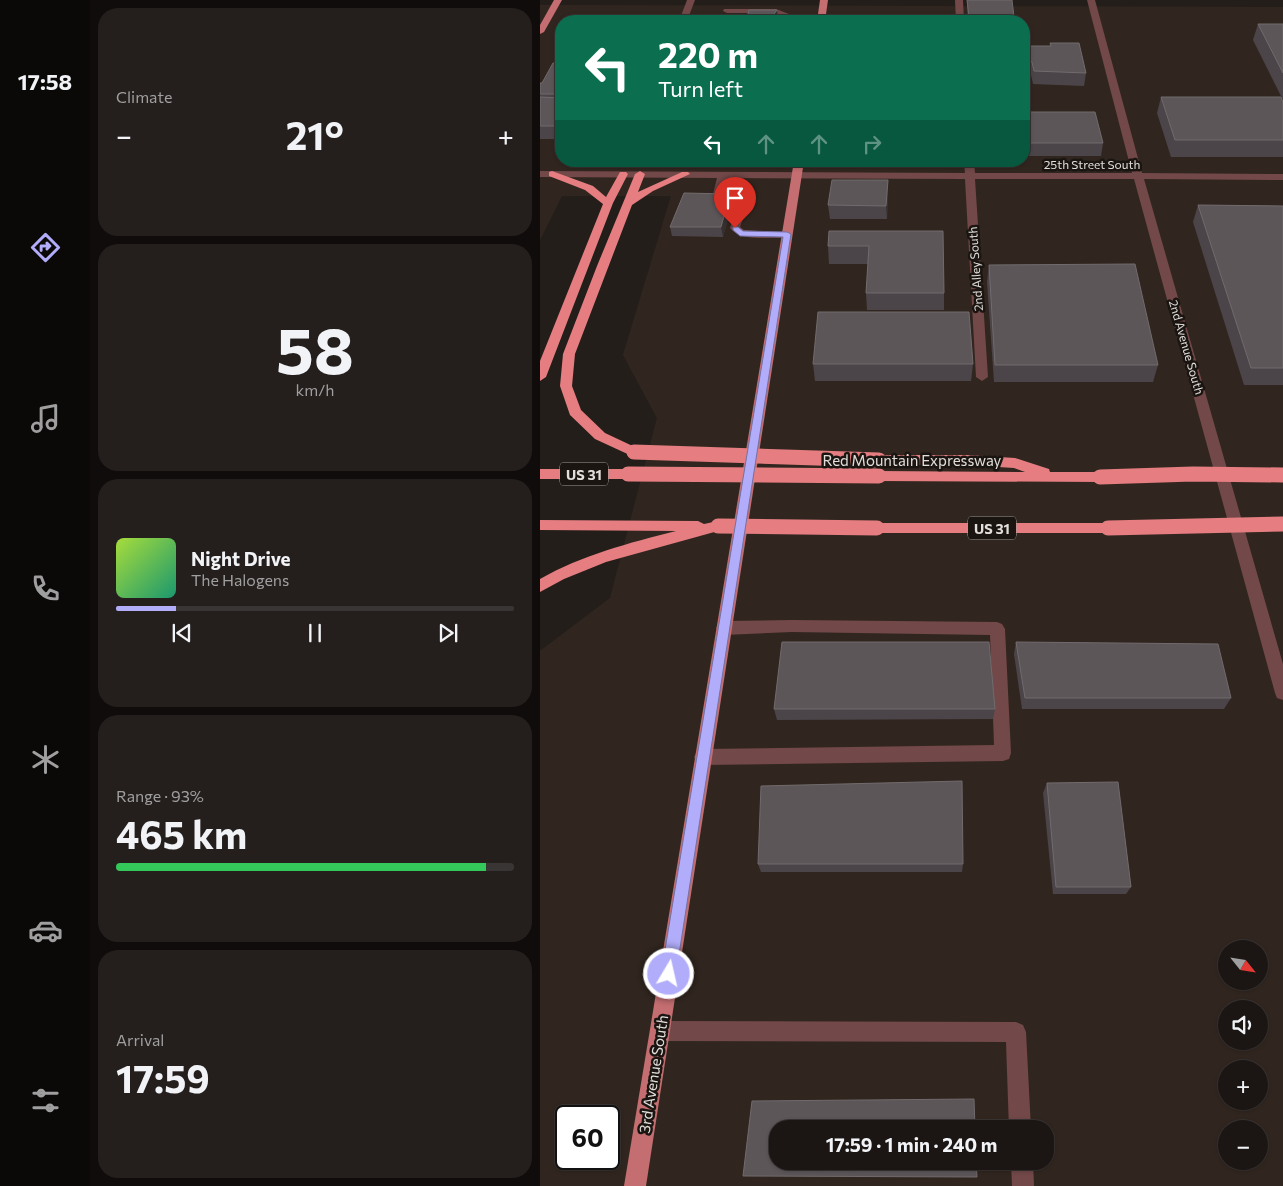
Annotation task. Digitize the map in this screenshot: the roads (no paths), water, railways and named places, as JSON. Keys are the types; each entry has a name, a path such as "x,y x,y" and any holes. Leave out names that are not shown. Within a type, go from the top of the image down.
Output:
{"highway":[{"path":"552,174 589,188 608,202"},
{"path":"540,377 608,202 623,174"},
{"path":"640,174 568,354 566,386 575,412 600,436 634,452 879,460 966,460 1015,463 1057,477"},
{"path":"628,203 649,189 685,174"},
{"name":"Red Mountain Expressway","path":"540,474 1057,477 1193,474 1283,475"},
{"name":"US 31","path":"540,525 1108,528 1283,524"},
{"path":"540,586 554,577 599,559 718,526"}],"main road":[{"path":"540,32 558,0"},
{"path":"822,15 824,0"},
{"name":"3rd Avenue South","path":"635,1186 797,168"}],"street":[{"path":"685,15 691,0"},
{"path":"726,15 731,0"},
{"path":"959,0 960,15"},
{"name":"2nd Avenue South","path":"1091,0 1138,176 1215,444 1283,693"},
{"path":"727,11 776,11 785,15"},
{"path":"623,174 626,167"},
{"name":"2nd Alley South","path":"969,167 982,377"},
{"name":"25th Street South","path":"540,174 723,174 797,168 969,176 1283,177"},
{"path":"723,174 718,194 725,199 737,201 742,207 735,228 740,233 787,234"},
{"path":"704,757 1003,753 997,629 792,626 724,628"},
{"path":"660,1031 1016,1032 1020,1120"},
{"path":"1022,1170 1023,1186"}]}
